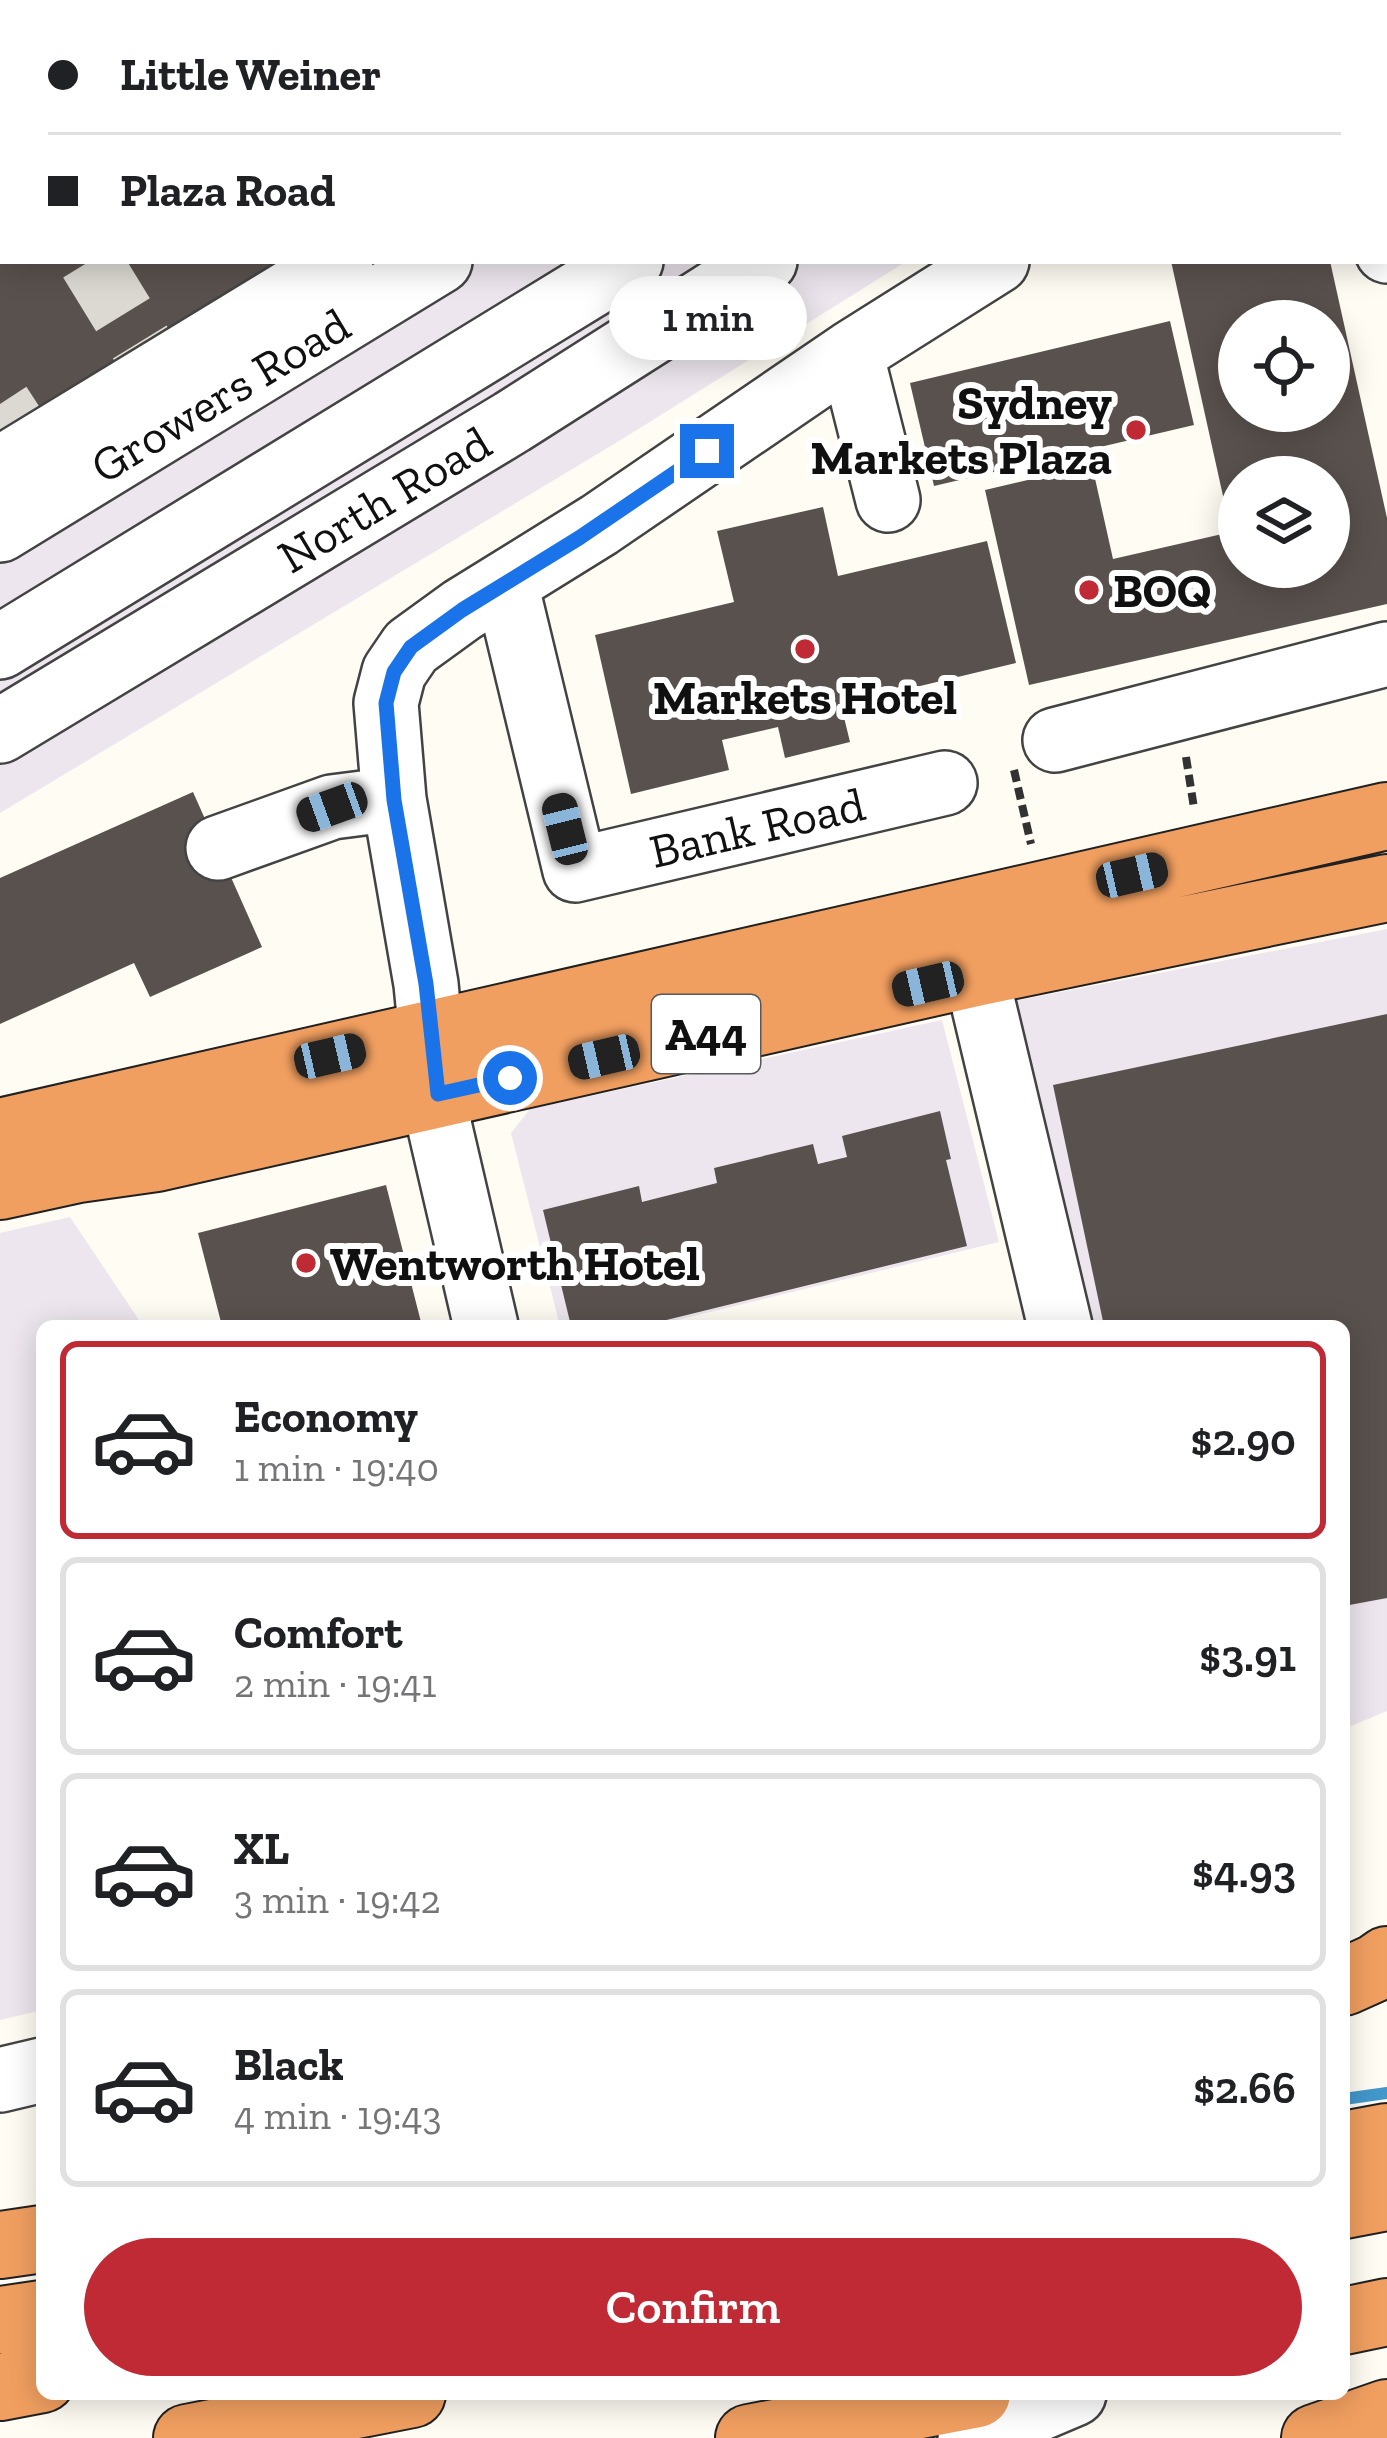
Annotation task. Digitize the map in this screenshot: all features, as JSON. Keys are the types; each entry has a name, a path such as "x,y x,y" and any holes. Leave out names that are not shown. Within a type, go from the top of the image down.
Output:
{"highway":[{"name":"A44","path":"0,1132 435,1063 968,944 1387,816"},
{"name":"A44","path":"968,944 1387,888"},
{"name":"A44","path":"0,1186 156,1158 435,1063"},
{"path":"1350,1951 1387,1941"},
{"path":"1350,1979 1387,1960"},
{"path":"1350,2144 1387,2137"},
{"path":"1350,2204 1387,2197"},
{"path":"0,2246 36,2240"},
{"path":"1350,2320 1387,2312"},
{"path":"0,2320 36,2315"},
{"path":"0,2387 36,2380"},
{"path":"187,2438 381,2400"},
{"path":"748,2438 945,2400"},
{"path":"1315,2438 1387,2413"}],"street":[{"name":"Growers Road","path":"21,480 162,377 335,277 420,264"},
{"path":"0,647 626,264"},
{"name":"North Road","path":"0,731 512,422 760,264"},
{"path":"485,1320 440,1128 435,1063 394,800 386,703 394,672 411,647 462,610 993,264"},
{"path":"851,353 887,500"},
{"path":"21,480 76,601 113,662"},
{"name":"Bank Road","path":"506,584 574,870 944,783"},
{"path":"1055,740 1387,654"},
{"path":"218,848 332,807 394,800"},
{"path":"968,944 1059,1320"},
{"path":"0,2080 36,2071"},
{"path":"970,2438 1060,2400"}],"path":[{"path":"1024,815 1032,851"}],"shaded area":[{"path":"0,264 902,264 624,438 0,813"},
{"path":"1387,929 1387,1711 1350,1726 1350,1320 1093,1320 1015,1001"},
{"path":"942,1020 999,1242 677,1320 558,1320 511,1133 530,1109"},
{"path":"70,1217 139,1320 36,1320 36,2011 0,2020 0,1233"}],"building":[{"path":"0,264 272,264 0,432"},
{"path":"1172,264 1331,264 1339,300 1218,300 1218,432 1350,432 1350,351 1387,518 1387,604 1029,685 985,490 1092,465 1113,559 1218,535 1218,588 1350,588 1350,456 1218,456 1218,473"},
{"path":"1170,321 1194,425 934,486 910,383"},
{"name":"Markets Hotel","path":"823,507 838,576 987,541 1016,663 841,705 850,742 785,758 778,727 722,740 729,770 631,794 595,635 734,602 717,531"},
{"path":"193,792 262,947 150,997 134,963 0,1024 0,878"},
{"path":"1387,1014 1387,1598 1350,1605 1350,1320 1103,1320 1053,1085"},
{"path":"940,1111 951,1159 946,1160 967,1246 666,1320 570,1320 543,1210 639,1186 642,1202 717,1183 714,1168 813,1144 818,1164 847,1157 842,1136"},
{"name":"Wentworth Hotel","path":"386,1185 420,1320 220,1320 198,1233"}],"waterway":[{"path":"1350,2098 1387,2093"}],"tunnel":[{"path":"92,264 141,344"},
{"path":"0,404 13,424"}],"place":[{"name":"Sydney Markets Plaza","path":"1136,430"},
{"name":"BOQ","path":"1089,590"},
{"name":"Markets Hotel","path":"805,649"},
{"name":"Wentworth Hotel","path":"306,1263"}],"route":[{"path":"510,1078 438,1094 426,984 394,800 386,703 394,672 411,647 462,610 707,451"}]}
